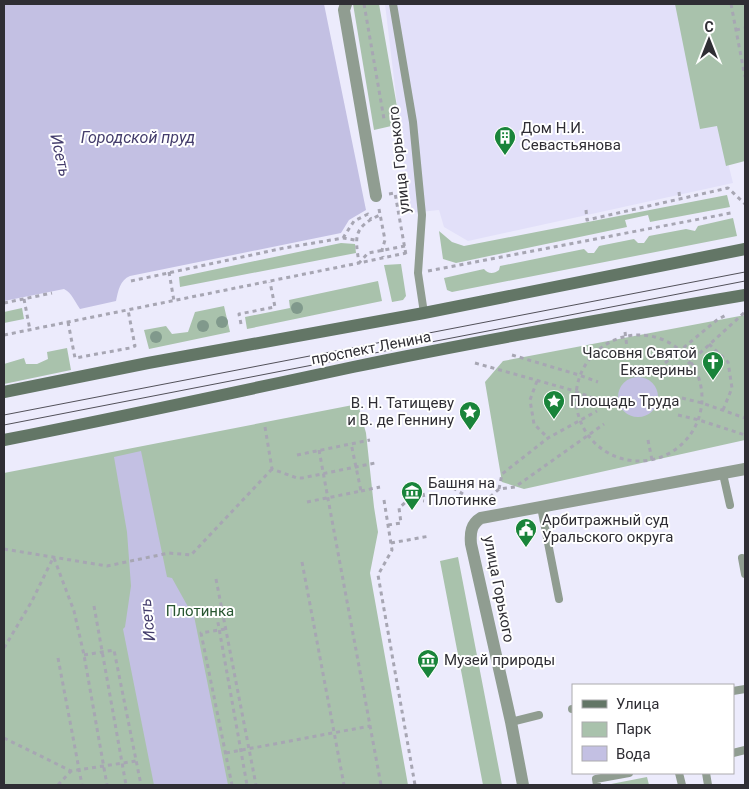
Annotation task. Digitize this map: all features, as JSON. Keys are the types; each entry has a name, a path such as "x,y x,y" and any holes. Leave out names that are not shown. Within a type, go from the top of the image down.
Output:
{"main road":[{"name":"проспект Ленина","path":"4,392 148,363 424,313 745,249"},
{"name":"проспект Ленина","path":"4,440 160,409 354,367 589,322 745,295"}],"street":[{"path":"346,4 344,10 377,200"},
{"name":"улица Горького","path":"523,785 511,722 471,544 472,528 475,522 481,518 745,470"}],"lane":[{"name":"улица Горького","path":"393,4 413,122 422,206 418,273 424,313"},
{"path":"723,474 730,505"},
{"path":"541,507 560,599"},
{"path":"742,558 745,574"},
{"path":"511,722 540,715"},
{"path":"596,779 623,774"}],"path":[{"path":"364,4 384,119"},
{"path":"731,4 745,77"},
{"path":"736,30 745,28"},
{"path":"586,210 588,220 728,188 745,204"},
{"path":"679,192 680,200"},
{"path":"395,193 408,260"},
{"path":"377,200 385,240 382,250 383,257"},
{"path":"443,268 731,213"},
{"path":"343,238 354,221 368,214 371,219"},
{"path":"359,263 355,240 361,228 371,219 380,215"},
{"path":"131,281 284,248 343,238 355,240"},
{"path":"359,263 368,253 405,246"},
{"path":"4,335 406,253"},
{"path":"168,272 174,301"},
{"path":"241,324 240,314 275,307 270,282"},
{"path":"4,303 52,293"},
{"path":"24,299 30,330"},
{"path":"68,322 75,358 130,348 135,346 128,310"},
{"path":"676,375 690,360 745,312"},
{"path":"665,363 680,349 726,315"},
{"path":"625,334 628,356"},
{"path":"625,334 645,334 663,339 680,349 698,373 702,388 702,403 698,420 688,438 673,452 652,460 635,461 616,458 600,448 587,435 579,420 575,406 575,391 579,375 590,357 606,343 625,334"},
{"path":"709,344 728,362 732,388 724,410"},
{"path":"512,356 598,382"},
{"path":"475,363 575,391 595,399"},
{"path":"537,380 530,400 534,424 548,438"},
{"path":"682,398 745,418"},
{"path":"490,498 499,489 502,474 548,438 597,411"},
{"path":"678,415 745,436"},
{"path":"499,489 515,487 604,424"},
{"path":"264,427 272,469"},
{"path":"297,455 370,440"},
{"path":"648,440 652,460"},
{"path":"351,443 361,491"},
{"path":"319,450 380,785"},
{"path":"272,469 297,478 375,463"},
{"path":"4,549 107,566 169,553 191,555 272,469"},
{"path":"307,502 380,487"},
{"path":"453,488 463,494"},
{"path":"388,526 401,523 399,508 409,499 424,499 423,493"},
{"path":"384,500 392,550 378,575 415,785"},
{"path":"391,543 430,536"},
{"path":"4,648 32,600 53,557"},
{"path":"53,557 74,612 84,655 107,785"},
{"path":"302,562 344,785"},
{"path":"216,579 256,785"},
{"path":"94,606 126,785"},
{"path":"221,606 217,617 248,785"},
{"path":"225,629 201,634 232,785"},
{"path":"84,655 114,650 141,785"},
{"path":"58,658 82,785"},
{"path":"226,753 370,726"},
{"path":"4,738 71,771 136,761"},
{"path":"58,785 71,771"}],"shaded area":[{"path":"385,4 689,4 733,183 468,241 444,227 439,210 410,213"}],"green space":[{"path":"353,4 379,4 400,124 374,130"},
{"path":"675,4 745,4 745,161 726,166 717,126 700,129"},
{"path":"727,195 730,207 650,222 648,215 625,220 627,227 456,263 443,259 439,231 452,242 464,246"},
{"path":"733,218 737,236 452,292 447,290 444,278 484,269 489,273 493,273 499,270 500,266 584,249 588,253 594,253 599,246 634,239 638,243 644,243 649,236 686,229 695,231 698,226"},
{"path":"341,243 355,244 356,253 180,287 179,277"},
{"path":"401,264 406,296 403,300 392,302 384,265"},
{"path":"378,281 382,301 247,329 245,317 290,308 289,300"},
{"path":"224,306 230,332 149,349 144,330 166,326 172,334 188,332 195,312"},
{"path":"22,308 24,319 4,323 4,312"},
{"name":"Площадь Труда","path":"745,315 745,440 524,489 502,482 485,382 503,361"},
{"path":"67,348 71,370 4,384 4,364 24,358 26,364 37,364 48,359 47,352"},
{"name":"Плотинка","path":"358,404 366,433 378,532 370,573 408,785 4,785 4,473"},
{"path":"458,557 502,785 483,785 440,561"},
{"path":"647,777 649,785 606,785"}],"water":[{"name":"Городской пруд","path":"4,4 324,4 366,210 349,220 341,233 130,276 122,283 116,301 80,309 71,295 64,289 4,301"},
{"path":"634,377 642,377 649,380 655,386 658,397 655,408 649,414 642,417 634,417 627,414 621,408 618,401 618,393 621,386 627,380"},
{"name":"Исеть","path":"141,451 167,577 172,578 194,616 228,785 154,785 123,629 125,627 131,586 127,532 114,457"}],"tram line":[{"path":"4,415 745,272"},
{"path":"4,425 745,281"}],"place":[{"name":"Дом Н.И. Севастьянова","path":"505,156"},
{"name":"Часовня Святой Екатерины","path":"713,381"},
{"name":"Площадь Труда","path":"554,420"},
{"name":"В. Н. Татищеву и В. де Геннину","path":"470,431"},
{"name":"Башня на Плотинке","path":"412,511"},
{"name":"Арбитражный суд Уральского округа","path":"526,548"},
{"name":"Музей природы","path":"428,679"}]}
